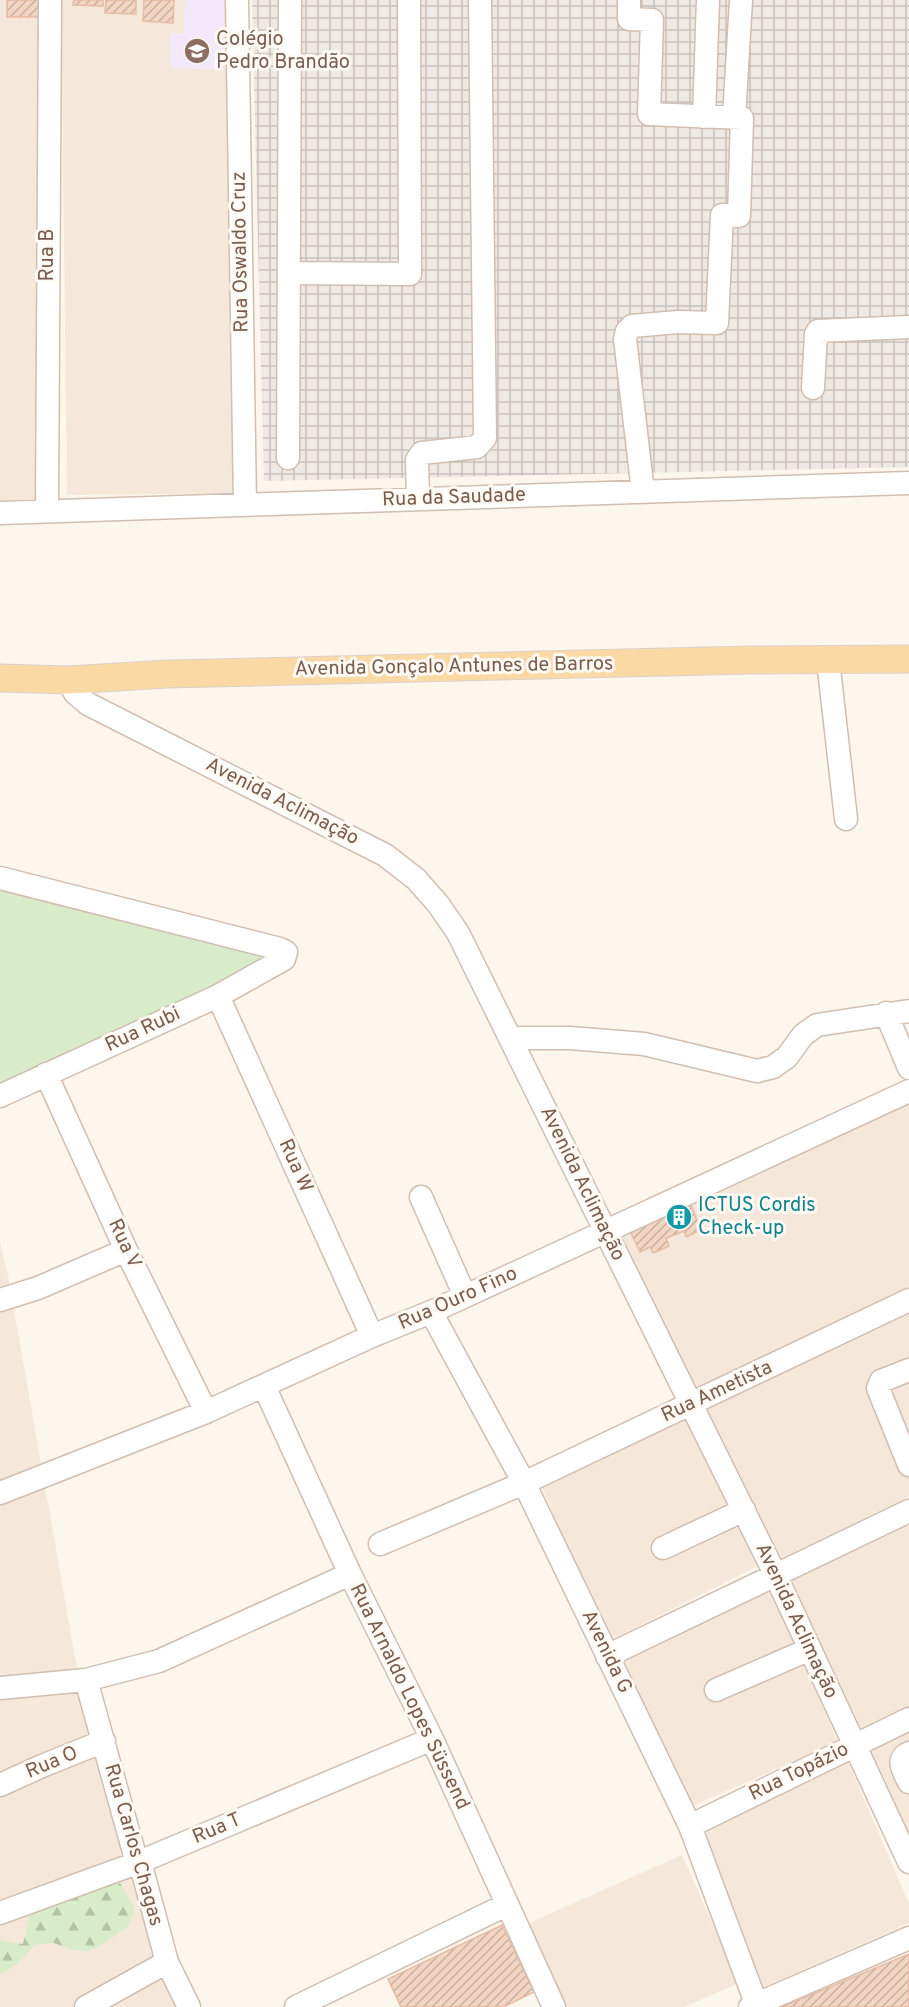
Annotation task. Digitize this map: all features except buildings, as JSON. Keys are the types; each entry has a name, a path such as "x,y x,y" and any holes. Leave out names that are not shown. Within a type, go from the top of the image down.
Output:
{"main road":[{"name":"Avenida Gonçalo Antunes de Barros","path":"0,678 68,680 168,674 715,661 909,659"}],"street":[{"name":"Rua B","path":"47,511 50,0"},
{"name":"Rua Oswaldo Cruz","path":"237,0 244,504"},
{"path":"288,458 290,0"},
{"path":"289,273 410,274 409,0"},
{"path":"418,499 417,460 422,453 477,447 485,438 480,0"},
{"path":"629,0 628,19 652,20 649,114 742,118 739,216 722,215 717,323 678,322 632,326 627,331 625,339 643,492"},
{"path":"704,117 708,0"},
{"path":"734,118 741,0"},
{"path":"813,388 818,331 909,327"},
{"name":"Rua da Saudade","path":"0,513 909,483"},
{"path":"828,660 846,819"},
{"name":"Avenida Aclimação","path":"68,680 75,693 88,704 385,855 416,879 438,904 458,933 692,1403 775,1574 909,1862"},
{"name":"Rua Rubi","path":"0,878 286,952 284,959 218,996 0,1096"},
{"name":"Rua W","path":"218,996 372,1336"},
{"path":"511,1038 570,1038 644,1044 757,1071 773,1067 787,1057 803,1035 817,1025 909,1011"},
{"path":"886,1013 909,1068"},
{"name":"Rua V","path":"46,1074 126,1250 206,1412"},
{"name":"Rua Ouro Fino","path":"0,1493 206,1412 372,1336 431,1312 909,1091"},
{"path":"421,1197 465,1296"},
{"path":"0,1300 38,1288 126,1250"},
{"name":"Rua Ametista","path":"380,1544 524,1483 909,1300"},
{"name":"Avenida G","path":"431,1312 524,1483 690,1826 753,2005"},
{"path":"909,1370 880,1381 878,1388 909,1465"},
{"name":"Rua Arnaldo Lopes Süssend","path":"264,1386 350,1574 432,1739 554,2007"},
{"path":"663,1548 744,1510"},
{"path":"608,1656 909,1511"},
{"path":"0,1688 86,1680 159,1662 350,1574"},
{"path":"716,1690 810,1649"},
{"name":"Rua Carlos Chagas","path":"86,1680 167,1962 189,2007"},
{"name":"Rua Topázio","path":"690,1826 909,1719"},
{"name":"Rua T","path":"0,1913 137,1863 432,1739"},
{"name":"Rua O","path":"0,1785 104,1741"},
{"path":"909,1753 901,1760 909,1782"},
{"path":"296,2007 506,1905"},
{"path":"753,2005 909,1938"},
{"path":"86,2007 167,1962"}],"shaded area":[{"path":"0,0 41,0 41,500 0,500"},
{"path":"61,0 230,0 236,493 67,495"},
{"name":"Colégio Pedro Brandão","path":"185,0 225,0 223,69 170,68 170,33 184,33"},
{"path":"252,0 909,0 909,467 264,481"},
{"path":"909,1098 909,1287 688,1392 615,1233"},
{"path":"0,1243 8,1276 78,1674 182,2007 0,2007"},
{"path":"909,1307 909,1497 777,1560 703,1401"},
{"path":"682,1406 760,1565 607,1642 541,1485"},
{"path":"909,1515 909,1707 859,1731 786,1572"},
{"path":"768,1579 838,1742 681,1811 621,1655"},
{"path":"909,1733 909,1846 866,1753"},
{"path":"846,1757 909,1904 909,1923 759,1989 701,1829"},
{"path":"682,1855 739,1983 684,2007 566,2007 529,1923"}],"green space":[{"path":"0,884 280,954 0,1090"},
{"path":"108,1878 121,1884 135,1909 128,1926 103,1944 88,1951 72,1950 54,1943 34,1945 19,1962 0,1974 0,1940 23,1944 32,1906"}],"place":[{"name":"Colégio Pedro Brandão","path":"197,51"},
{"name":"ICTUS Cordis Check-up","path":"679,1217"}]}
